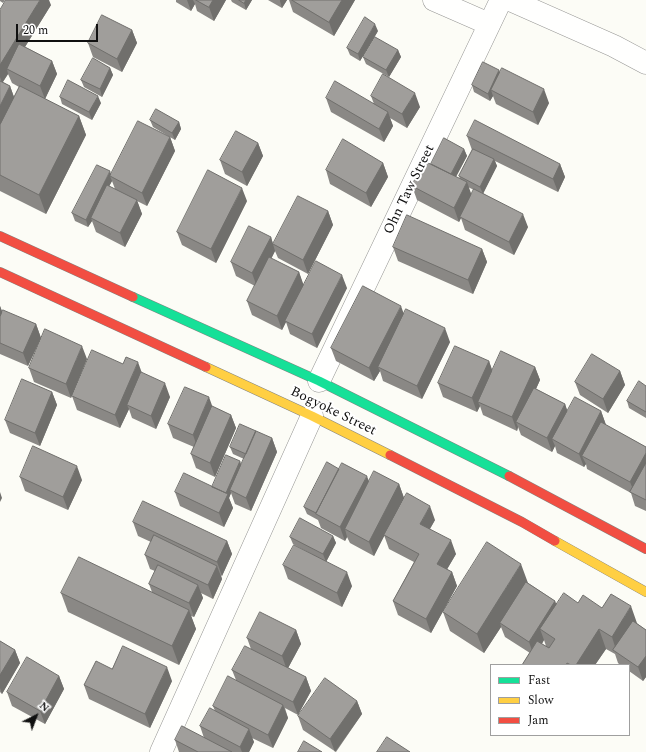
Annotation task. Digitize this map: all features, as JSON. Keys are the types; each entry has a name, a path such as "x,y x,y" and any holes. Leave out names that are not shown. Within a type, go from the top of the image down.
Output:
{"main road":[{"name":"Bogyoke Street","path":"0,236 318,381 533,488 646,549"},
{"name":"Bogyoke Street","path":"0,272 312,416 522,522 646,592"}],"street":[{"path":"434,0 489,24"},
{"name":"Ohn Taw Street","path":"318,381 501,0"},
{"path":"510,0 614,46 646,63"},
{"path":"161,752 312,416"}],"building":[{"path":"6,0 40,0 0,65 0,10"},
{"path":"196,0 213,0 209,7"},
{"path":"239,0 246,0 244,3"},
{"path":"292,0 342,0 329,22"},
{"path":"102,15 132,30 117,59 88,43"},
{"path":"365,17 375,24 358,54 347,48"},
{"path":"375,37 398,50 386,70 363,57"},
{"path":"19,44 52,61 40,86 7,69"},
{"path":"93,58 110,68 100,89 81,80"},
{"path":"483,62 499,70 488,94 472,85"},
{"path":"502,68 544,89 533,112 491,90"},
{"path":"383,74 415,93 402,114 371,96"},
{"path":"68,80 98,96 89,112 60,97"},
{"path":"0,81 10,86 0,106"},
{"path":"335,81 388,112 379,129 326,98"},
{"path":"20,86 79,116 39,195 0,175 0,125"},
{"path":"156,109 179,122 172,133 150,120"},
{"path":"475,120 560,164 553,179 467,136"},
{"path":"138,121 170,137 142,193 110,176"},
{"path":"236,131 258,143 242,172 220,160"},
{"path":"444,138 464,149 451,174 431,164"},
{"path":"343,139 383,163 366,193 326,170"},
{"path":"473,149 494,159 480,187 459,176"},
{"path":"424,161 467,182 454,208 412,186"},
{"path":"97,165 110,171 86,220 72,213"},
{"path":"208,170 242,188 211,249 177,232"},
{"path":"107,185 137,200 120,233 91,218"},
{"path":"474,189 523,214 509,242 460,217"},
{"path":"298,196 328,211 303,260 273,244"},
{"path":"407,215 482,249 468,280 393,247"},
{"path":"249,226 271,237 252,273 231,262"},
{"path":"269,257 299,272 277,316 247,301"},
{"path":"316,261 342,275 312,334 285,321"},
{"path":"363,286 401,306 369,368 331,348"},
{"path":"406,309 445,328 417,386 378,367"},
{"path":"3,310 36,324 23,353 0,343 0,317"},
{"path":"45,329 82,346 66,384 29,368"},
{"path":"455,346 489,361 472,398 438,383"},
{"path":"92,350 123,364 126,357 138,362 115,415 72,396"},
{"path":"501,351 535,367 512,417 478,402"},
{"path":"592,354 620,371 603,399 575,382"},
{"path":"141,372 165,383 151,416 127,405"},
{"path":"22,379 52,392 35,433 5,420"},
{"path":"639,381 646,386 646,412 627,401"},
{"path":"185,387 209,397 193,435 168,424"},
{"path":"534,388 565,404 547,438 516,422"},
{"path":"575,397 601,411 579,454 552,439"},
{"path":"212,406 231,415 210,463 191,454"},
{"path":"601,422 646,447 646,453 630,482 582,456"},
{"path":"240,424 256,431 246,454 230,447"},
{"path":"256,431 272,438 246,498 230,490"},
{"path":"33,446 77,466 63,497 20,477"},
{"path":"226,455 240,461 226,493 212,487"},
{"path":"327,462 339,469 316,513 304,507"},
{"path":"342,463 367,476 340,527 316,514"},
{"path":"646,463 646,500 630,492"},
{"path":"374,471 399,484 369,542 345,529"},
{"path":"184,473 228,494 219,513 175,492"},
{"path":"407,493 430,506 420,524 451,540 437,564 452,572 426,619 393,601 419,554 384,535"},
{"path":"143,501 227,541 217,562 133,522"},
{"path":"300,518 333,536 323,554 290,537"},
{"path":"154,535 217,566 208,585 145,555"},
{"path":"487,542 521,564 477,634 443,612"},
{"path":"294,545 347,572 337,593 283,565"},
{"path":"79,557 189,610 172,646 61,593"},
{"path":"158,565 198,585 189,603 149,584"},
{"path":"526,582 555,601 529,642 500,623"},
{"path":"564,593 578,603 583,595 602,608 611,594 631,606 612,637 599,629 577,664 523,664 537,641 549,648 555,639 540,629"},
{"path":"260,612 296,630 282,656 247,638"},
{"path":"633,621 646,630 646,656 638,667 613,650"},
{"path":"0,641 15,650 0,675"},
{"path":"123,646 167,667 145,714 84,685 96,661 112,669"},
{"path":"245,646 306,677 293,702 232,670"},
{"path":"27,657 59,676 40,711 7,692"},
{"path":"228,676 283,705 268,735 213,706"},
{"path":"325,678 357,701 330,739 298,716"},
{"path":"210,708 249,729 240,747 200,726"},
{"path":"182,726 232,752 198,752 175,740"},
{"path":"387,737 410,752 377,752"},
{"path":"304,741 322,752 298,752"}],"traffic: fast":[{"path":"133,297 319,381 509,476"}],"traffic: slow":[{"path":"206,367 312,416 390,455"},
{"path":"555,541 646,592"}],"traffic: jam":[{"path":"0,236 133,297"},
{"path":"0,272 206,367"},
{"path":"390,455 522,522 555,541"},
{"path":"509,476 646,549"}]}
